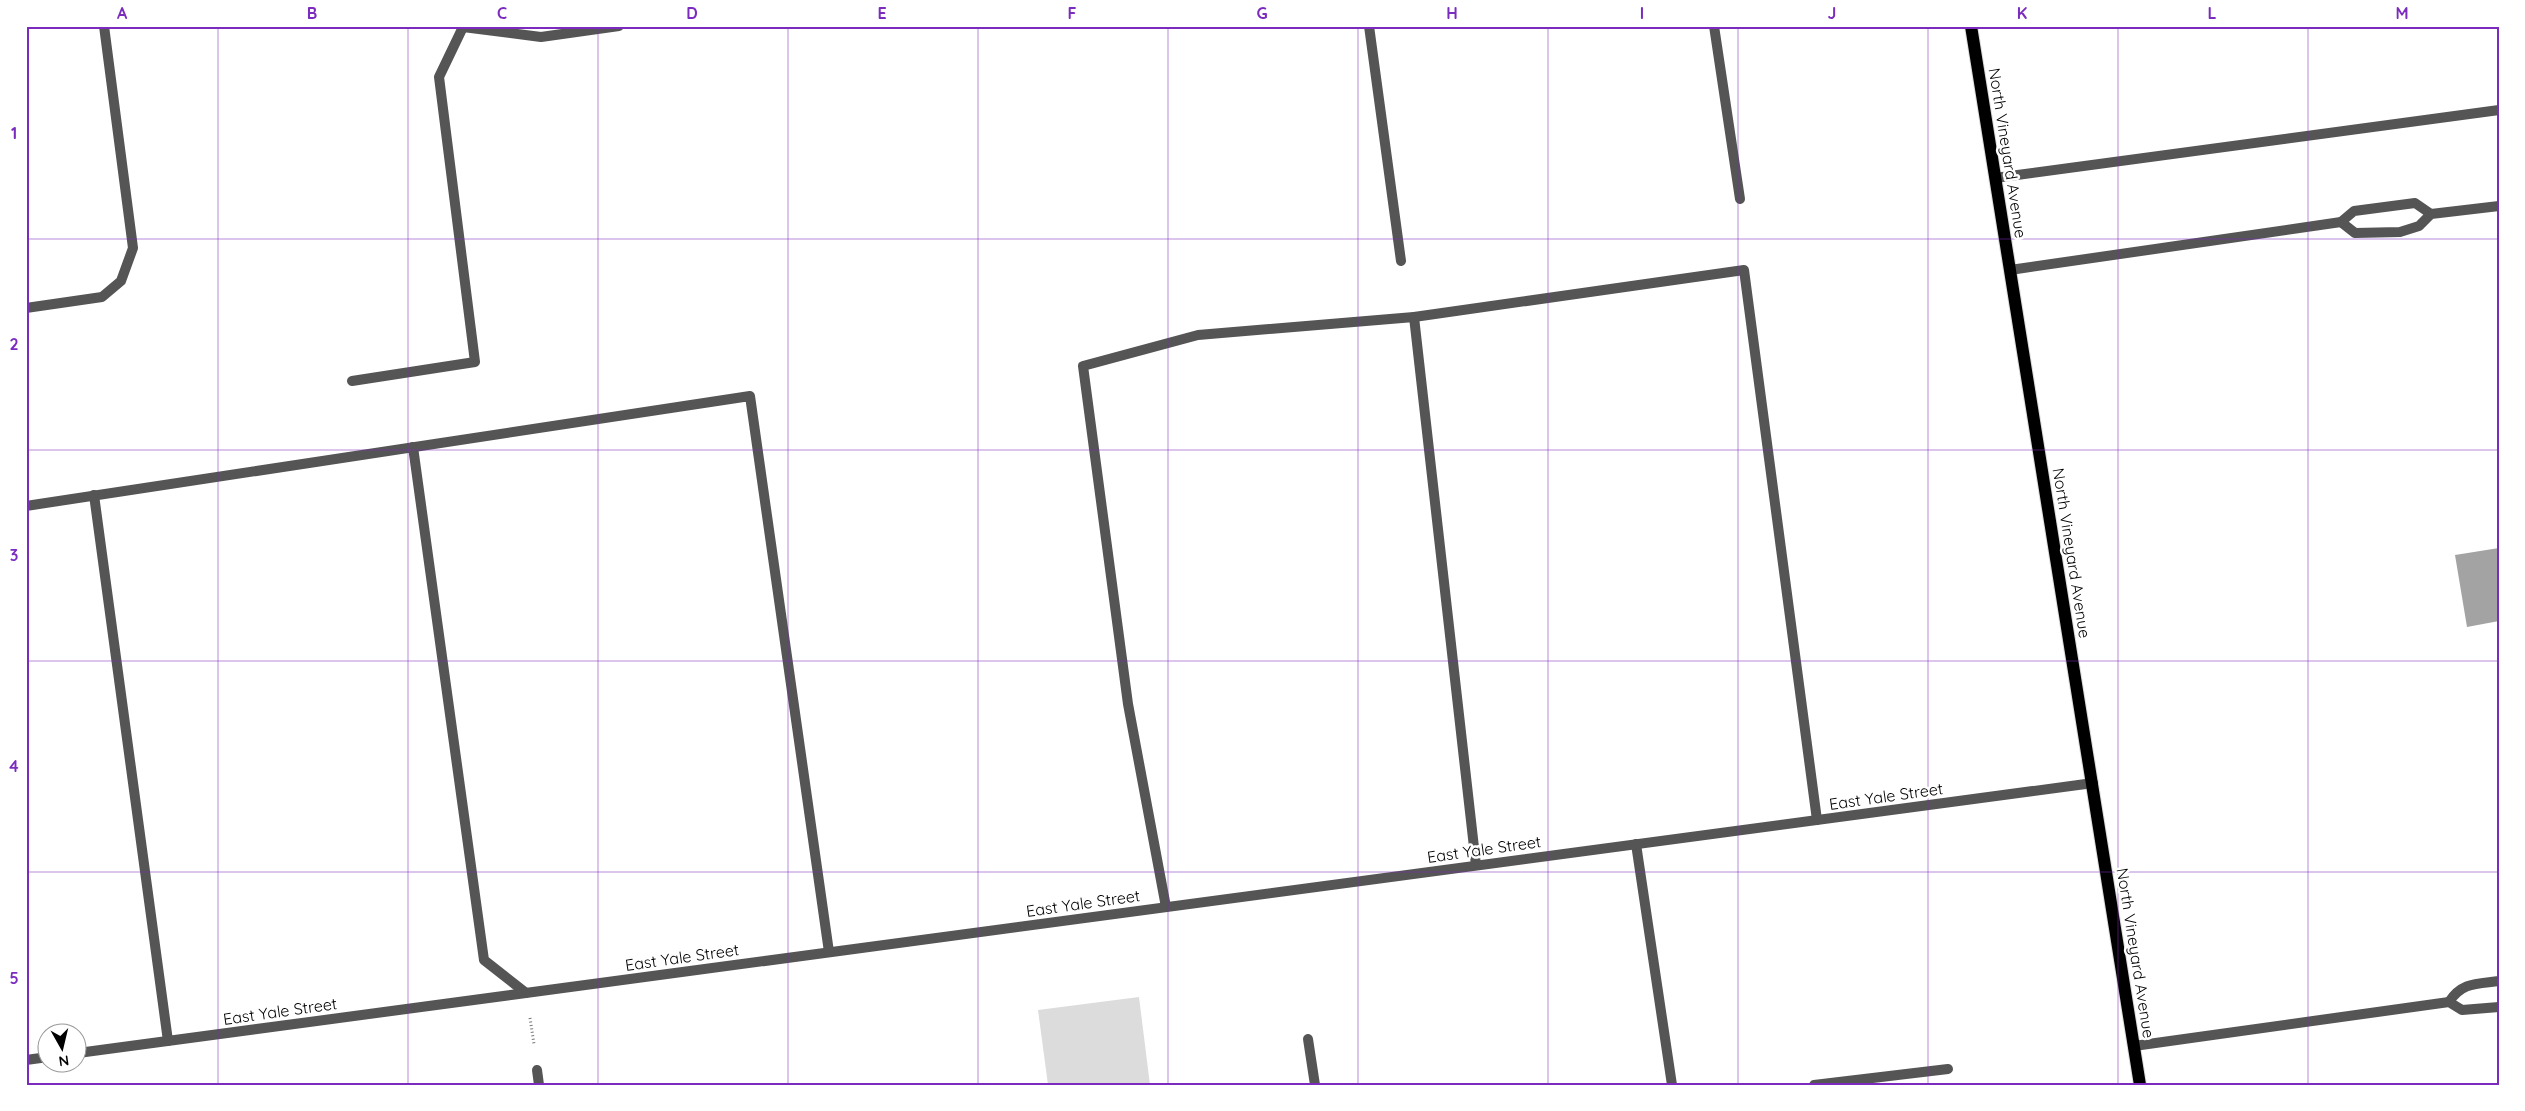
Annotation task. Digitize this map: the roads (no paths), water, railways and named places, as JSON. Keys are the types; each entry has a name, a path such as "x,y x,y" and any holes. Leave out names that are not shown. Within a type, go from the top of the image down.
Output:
{"main road":[{"name":"North Vineyard Avenue","path":"1971,26 2140,1085"}],"street":[{"path":"26,308 102,297 121,281 133,248 104,26"},
{"path":"352,382 475,362 439,78 463,27 541,37 619,26"},
{"path":"1369,26 1401,260"},
{"path":"1714,26 1740,199"},
{"path":"1995,178 2499,110"},
{"path":"2010,270 2342,222 2354,211 2415,203 2431,214"},
{"path":"2342,222 2355,234 2387,234 2412,229 2431,214 2499,206"},
{"path":"1166,907 1128,704 1082,366 1198,335 1414,317 1744,270 1817,820"},
{"path":"1414,317 1476,865"},
{"path":"26,506 750,396 829,952"},
{"path":"413,447 484,960 526,993"},
{"path":"94,495 168,1041"},
{"name":"East Yale Street","path":"88,1052 2093,783"},
{"path":"1636,844 1672,1085"},
{"path":"2449,1002 2457,990 2466,986 2499,980"},
{"path":"2134,1046 2449,1002 2462,1010 2499,1007"},
{"path":"1308,1039 1315,1085"},
{"path":"1814,1085 1846,1083 1948,1069"},
{"path":"537,1070 539,1085"}]}
